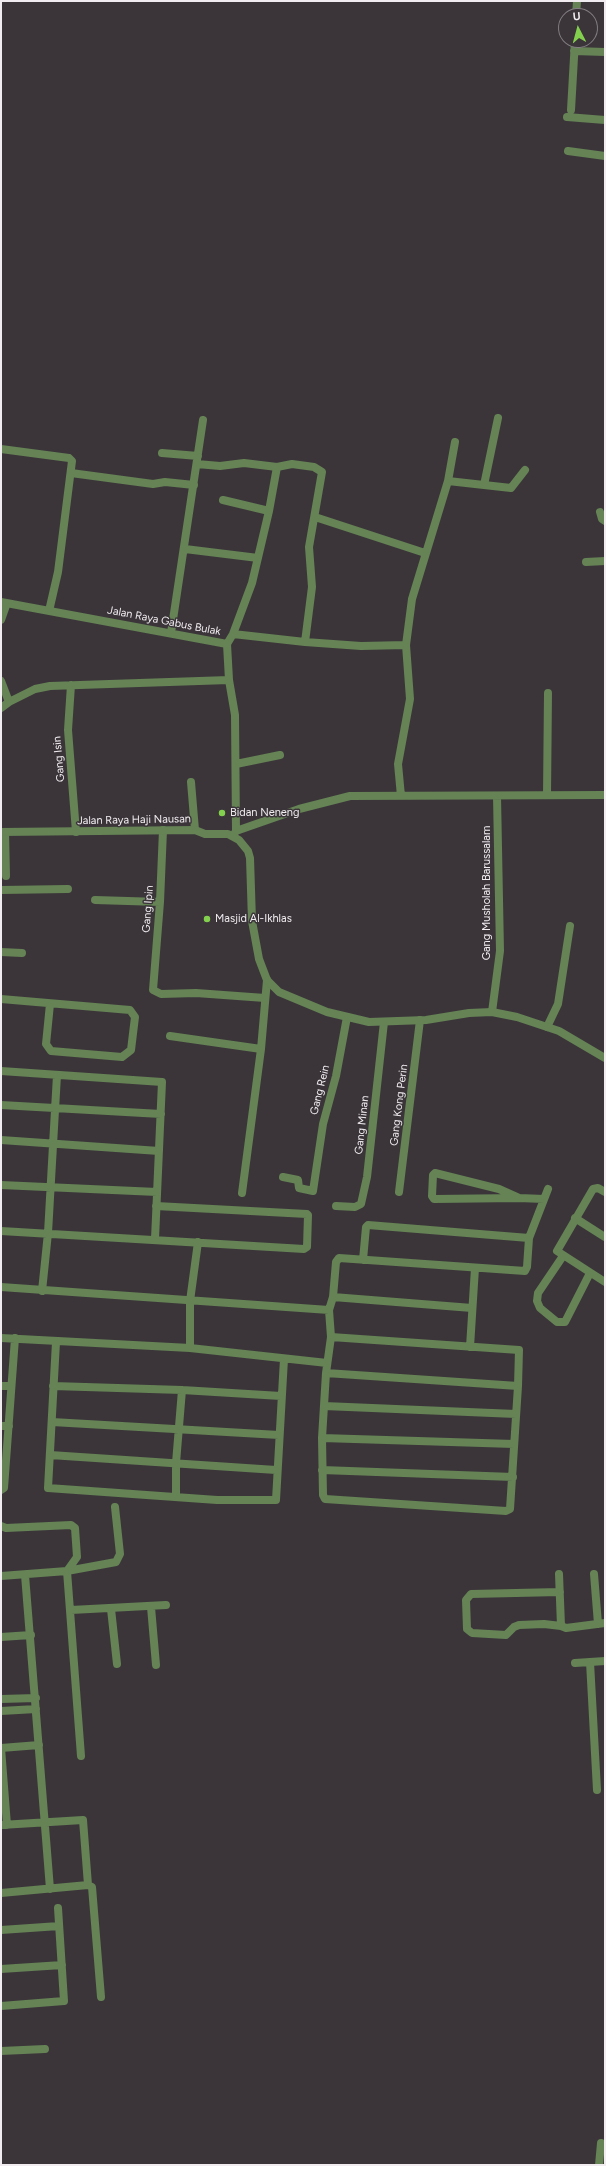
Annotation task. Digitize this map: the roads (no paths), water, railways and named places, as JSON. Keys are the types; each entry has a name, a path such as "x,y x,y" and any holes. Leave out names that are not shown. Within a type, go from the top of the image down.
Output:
{"street":[{"path":"574,48 569,114 605,120"},
{"path":"574,51 605,52"},
{"path":"568,151 605,156"},
{"path":"484,485 498,418"},
{"path":"171,633 185,549 203,420"},
{"path":"401,796 398,764 410,699 406,645 412,599 425,552 448,481 455,442"},
{"path":"1,449 69,458 72,461 58,572 49,611"},
{"path":"162,453 220,466 244,463 277,467 292,464 314,467 322,472 309,547 312,587 305,642"},
{"path":"227,644 233,634 252,583 269,511 277,467"},
{"path":"448,481 513,487 525,470"},
{"path":"71,473 153,484 165,482 194,485"},
{"path":"223,500 269,511"},
{"path":"600,512 602,519 605,521"},
{"path":"315,517 425,552"},
{"path":"185,549 258,558"},
{"path":"586,562 605,561"},
{"path":"1,620 4,603"},
{"name":"Jalan Raya Gabus Bulak","path":"4,603 227,644 229,680 235,715 235,833"},
{"path":"233,634 305,642 361,646 406,645"},
{"path":"1,708 9,702 35,689 71,685 229,680"},
{"path":"1,682 9,702"},
{"name":"Gang Isin","path":"71,685 68,730 76,832"},
{"path":"547,795 548,694"},
{"path":"236,764 280,755"},
{"path":"191,782 195,830"},
{"path":"605,795 350,796 299,809 235,833 245,846 250,858 250,878 255,941 261,968 267,980 279,992 315,1008 369,1022 420,1020 469,1013 492,1012 517,1016 526,1021 548,1027 578,1041 605,1058"},
{"name":"Gang Musholah Barussalam","path":"492,1012 500,951 497,796"},
{"name":"Gang Ipin","path":"163,830 160,902 152,988 154,992 161,994 196,993 265,998"},
{"name":"Jalan Raya Haji Nausan","path":"3,832 195,830 205,834 235,833"},
{"path":"3,832 6,876"},
{"path":"1,890 68,889"},
{"path":"95,900 160,902"},
{"path":"548,1027 558,1004 570,926"},
{"path":"1,952 22,953"},
{"path":"242,1193 261,1048 267,980"},
{"path":"1,1000 130,1010 135,1018 131,1050 122,1057 51,1051 46,1044 50,1004"},
{"name":"Gang Rein","path":"283,1177 298,1180 299,1188 314,1191 323,1124 336,1076 347,1017"},
{"name":"Gang Kong Perin","path":"399,1192 420,1020"},
{"name":"Gang Minan","path":"336,1206 355,1207 361,1204 367,1177 384,1022"},
{"path":"170,1036 261,1048"},
{"path":"1,1071 161,1081 164,1084 155,1239"},
{"path":"42,1291 48,1233 57,1075"},
{"path":"1,1105 162,1114"},
{"path":"1,1140 159,1151"},
{"path":"519,1198 499,1189 435,1173 433,1175 432,1196 434,1199 519,1198 544,1200"},
{"path":"1,1185 157,1192"},
{"path":"605,1192 598,1188 593,1189 557,1250 557,1252 605,1282"},
{"path":"331,1336 519,1350 510,1510 506,1511 325,1498 323,1496 322,1438 326,1373 331,1336 329,1310 333,1297 337,1260 339,1258 525,1271 527,1267 529,1238 548,1189"},
{"path":"1,1231 304,1249 307,1247 308,1215 156,1206"},
{"path":"575,1218 605,1237"},
{"path":"363,1260 366,1227 368,1225 529,1238"},
{"path":"190,1348 190,1301 198,1242"},
{"path":"563,1256 538,1293 540,1308 557,1322 565,1322 590,1273"},
{"path":"470,1347 475,1268"},
{"path":"1,1287 329,1310"},
{"path":"333,1297 472,1308"},
{"path":"1,1338 190,1348 327,1364"},
{"path":"1,1490 4,1488 3,1466 5,1426 11,1386 15,1338"},
{"path":"56,1342 48,1488 217,1500 276,1500 276,1470 284,1359"},
{"path":"326,1373 518,1386"},
{"path":"1,1386 11,1386"},
{"path":"53,1386 182,1390 281,1396"},
{"path":"176,1496 176,1464 182,1390"},
{"path":"324,1406 516,1414"},
{"path":"52,1422 279,1435"},
{"path":"322,1438 514,1444"},
{"path":"50,1455 276,1470"},
{"path":"322,1470 513,1477"},
{"path":"1,1576 67,1571 116,1562 119,1559 115,1507"},
{"path":"1,1526 6,1528 71,1526 75,1528 77,1557 67,1571 81,1756"},
{"path":"25,1574 50,1889"},
{"path":"559,1574 561,1626"},
{"path":"560,1592 471,1594 466,1600 467,1629 472,1633 506,1635 514,1627 520,1625 544,1624 566,1628 601,1624 594,1574"},
{"path":"71,1610 151,1607 166,1605"},
{"path":"151,1607 156,1664"},
{"path":"111,1609 117,1664"},
{"path":"1,1637 31,1635"},
{"path":"575,1663 605,1661"},
{"path":"590,1662 597,1790"},
{"path":"1,1699 36,1698"},
{"path":"1,1712 36,1709"},
{"path":"39,1745 1,1748 4,1825 83,1820 88,1885 92,1887 101,1997"},
{"path":"1,1893 88,1885"},
{"path":"1,2006 63,2002 58,1908"},
{"path":"1,1930 59,1926"},
{"path":"1,1969 62,1965"},
{"path":"1,2051 44,2049"},
{"path":"599,2165 601,2143"}],"place":[{"name":"Bidan Neneng","path":"222,813"},
{"name":"Masjid Al-Ikhlas","path":"207,919"}]}
